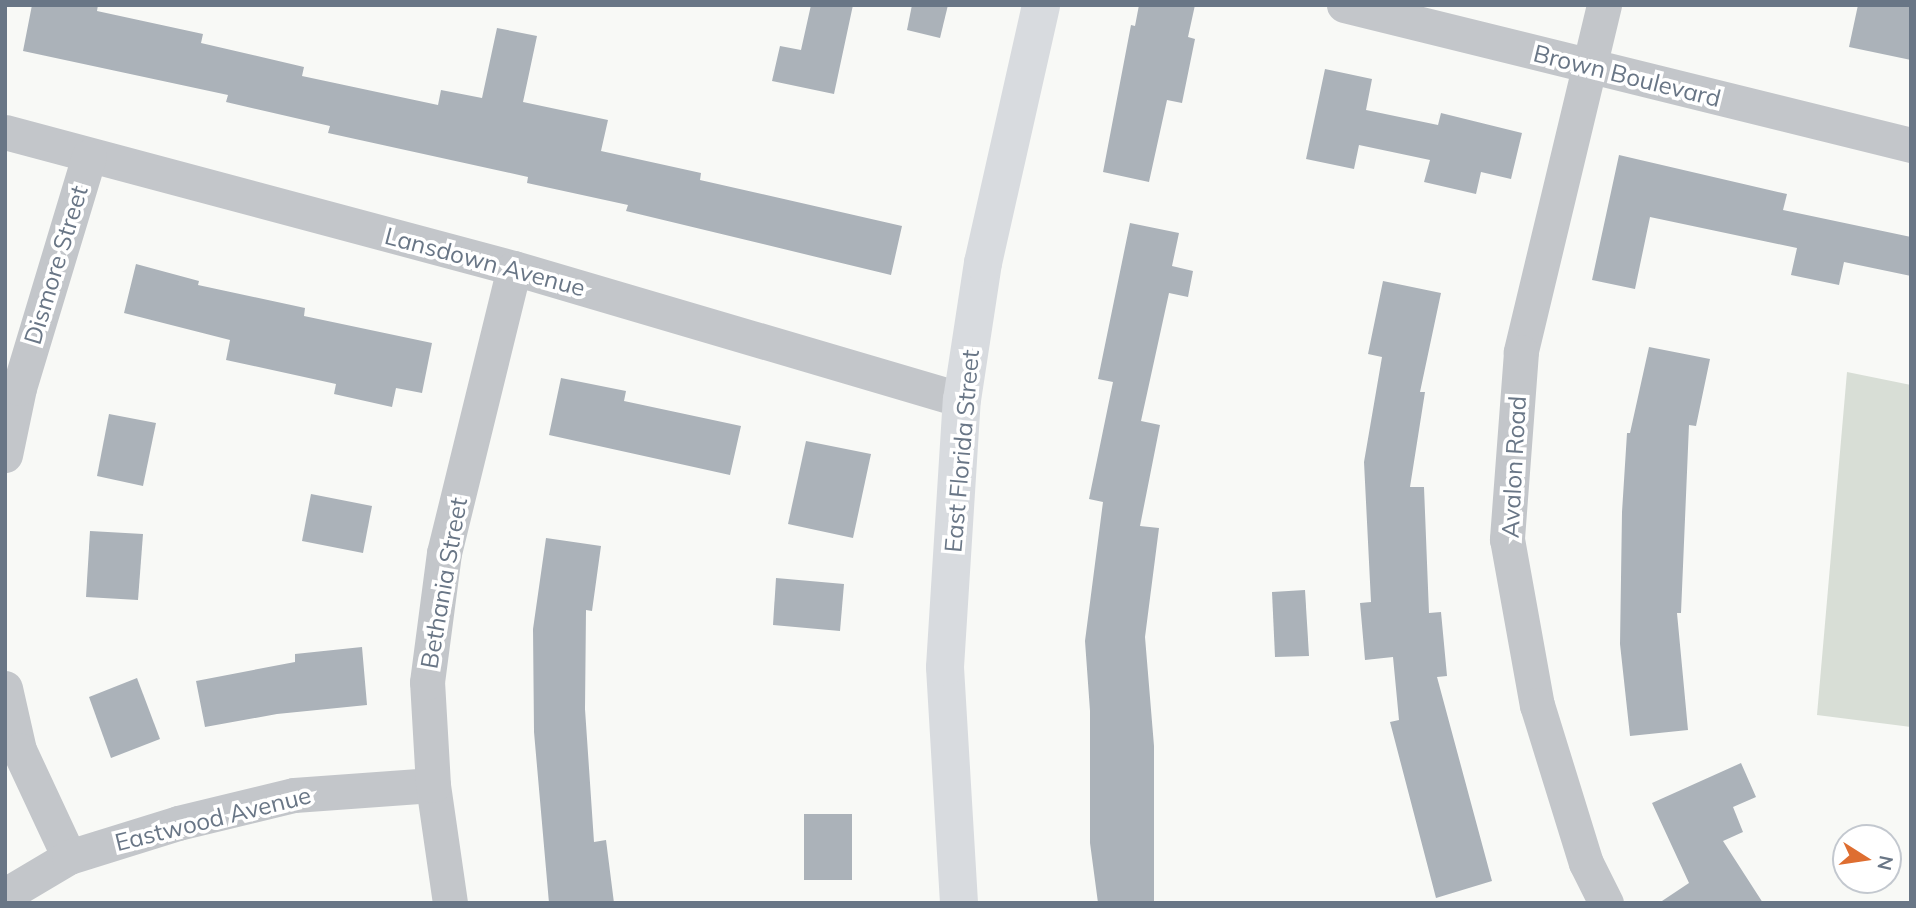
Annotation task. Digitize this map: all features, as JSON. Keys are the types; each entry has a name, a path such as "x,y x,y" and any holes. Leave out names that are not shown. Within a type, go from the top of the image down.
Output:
{"main road":[{"name":"East Florida Street","path":"959,903 945,667 962,400 983,263 1041,5"}],"street":[{"name":"Brown Boulevard","path":"1344,5 1911,145"},
{"name":"Avalon Road","path":"1604,5 1521,352 1507,539 1537,705 1586,863 1606,903"},
{"name":"Lansdown Avenue","path":"5,132 514,268 962,400"},
{"name":"Dismore Street","path":"5,456 19,387 89,156"},
{"name":"Bethania Street","path":"450,903 433,785 427,682 444,553 514,268"},
{"path":"5,688 19,750 69,857"},
{"name":"Eastwood Avenue","path":"5,895 69,857 178,823 294,795 433,785"}],"shaded area":[{"path":"1847,372 1911,385 1911,727 1817,715"}],"building":[{"path":"32,5 98,5 97,11 203,34 201,43 304,67 302,76 438,105 441,90 482,98 497,28 537,36 523,102 608,120 601,151 701,173 700,180 902,226 891,275 626,211 628,205 527,183 528,177 328,133 330,126 226,102 228,95 23,51"},
{"path":"811,5 853,5 834,94 772,81 780,46 801,50"},
{"path":"912,5 948,5 940,38 907,30"},
{"path":"1139,5 1195,5 1188,37 1195,39 1182,103 1167,100 1149,182 1103,172 1131,25 1135,26"},
{"path":"1858,5 1911,5 1911,60 1849,47"},
{"path":"1325,69 1372,79 1366,110 1438,125 1441,113 1522,133 1511,179 1481,172 1476,194 1424,182 1430,160 1359,145 1354,169 1306,159"},
{"path":"1619,155 1787,194 1783,210 1911,237 1911,276 1844,262 1839,285 1791,275 1797,248 1650,217 1635,289 1592,280"},
{"path":"1130,223 1179,233 1172,266 1193,271 1188,297 1169,293 1141,421 1160,425 1140,526 1159,528 1145,637 1154,746 1154,903 1098,903 1090,843 1090,711 1085,641 1103,502 1089,499 1113,382 1098,379"},
{"path":"136,264 199,281 198,285 305,308 304,316 432,343 422,393 396,388 392,407 334,394 336,384 226,360 230,340 124,313"},
{"path":"1383,281 1441,293 1420,392 1425,392 1410,487 1424,487 1429,613 1441,612 1447,676 1437,677 1492,881 1436,898 1390,722 1399,720 1393,657 1365,660 1360,603 1371,602 1364,462 1382,357 1368,354"},
{"path":"1649,347 1710,359 1696,426 1689,425 1681,613 1677,613 1688,730 1630,736 1620,644 1622,512 1627,433 1630,433"},
{"path":"561,378 626,391 624,401 741,426 730,475 549,435"},
{"path":"109,414 156,423 143,486 97,476"},
{"path":"806,441 871,454 853,538 788,524"},
{"path":"311,494 372,506 363,553 302,541"},
{"path":"90,531 143,534 138,600 86,597"},
{"path":"546,538 601,546 592,611 586,610 585,709 594,842 606,840 614,903 549,903 534,732 533,629"},
{"path":"776,578 844,584 840,631 773,625"},
{"path":"1305,590 1309,656 1275,657 1272,592"},
{"path":"362,647 367,705 277,714 205,727 196,681 295,662 295,654"},
{"path":"137,678 160,739 111,758 89,697"},
{"path":"1741,763 1756,797 1733,807 1743,832 1723,841 1763,903 1659,903 1689,883 1652,803"},
{"path":"804,814 852,814 852,880 804,880"}]}
